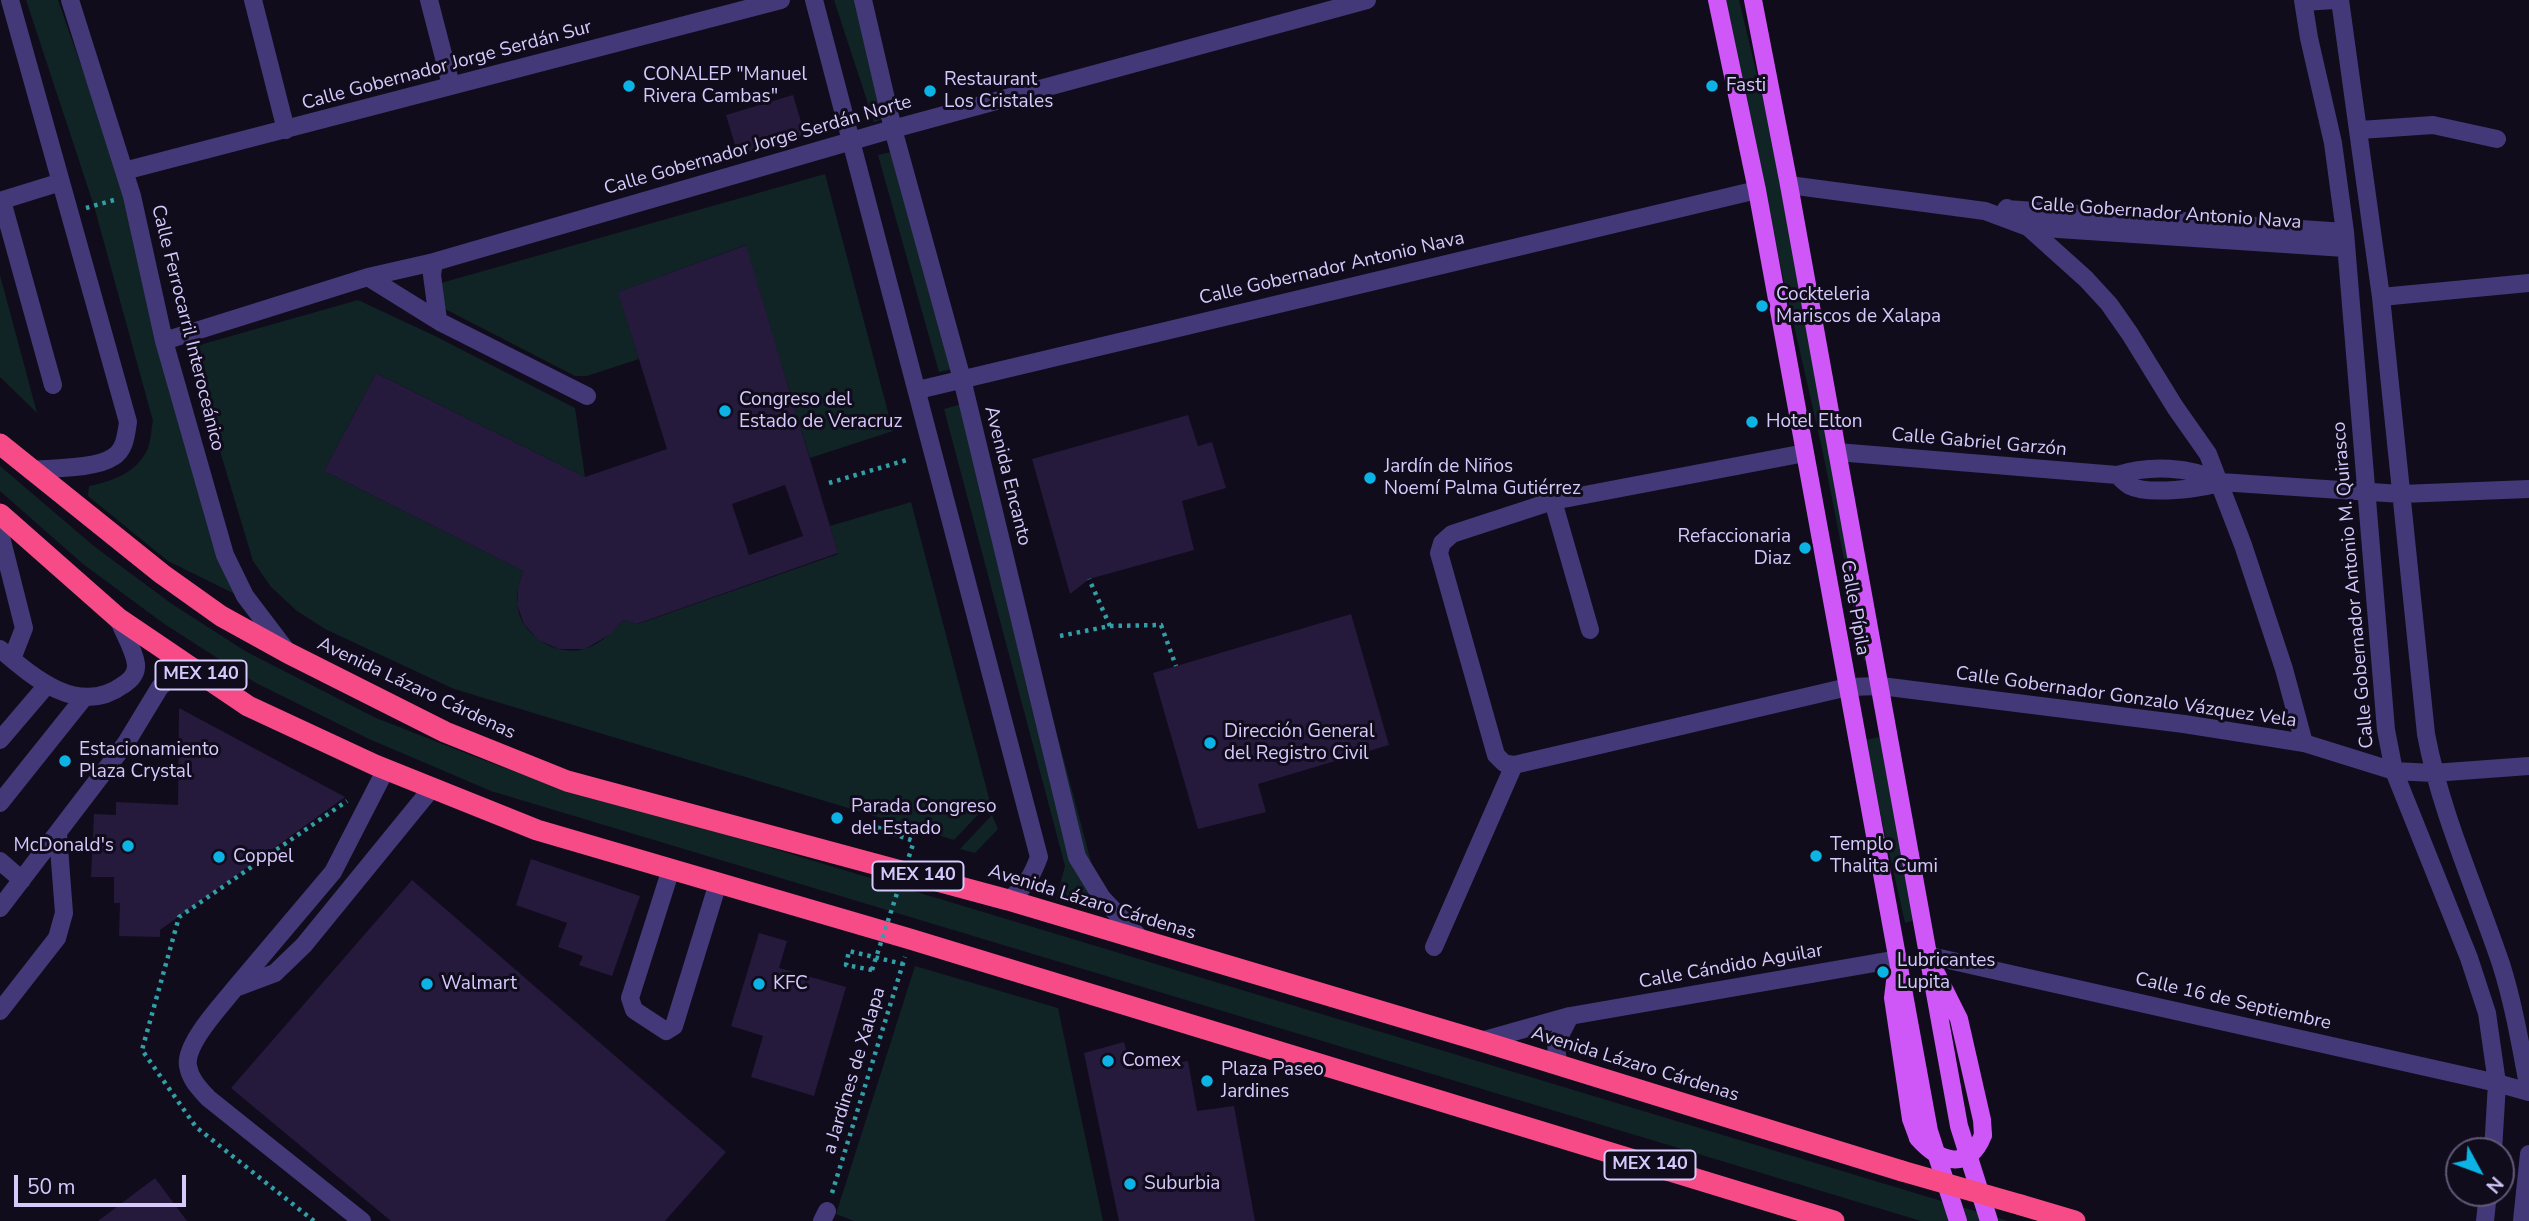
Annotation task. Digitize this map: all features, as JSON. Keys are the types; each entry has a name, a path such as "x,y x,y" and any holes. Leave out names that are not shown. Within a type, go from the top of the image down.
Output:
{"highway":[{"name":"Avenida Lázaro Cárdenas","path":"0,444 162,574 221,616 445,732 568,781 1008,900 2075,1221"},
{"name":"MEX 140","path":"0,514 118,618 248,706 386,769 537,830 910,939 1833,1221"}],"main road":[{"name":"Calle Pípila","path":"1717,0 1757,190 1930,1130 1958,1221"},
{"name":"Calle Pípila","path":"1754,0 1881,686 1926,955 1959,1126 1989,1221"},
{"path":"1898,959 1892,998 1911,1119 1918,1138 1929,1151 1943,1158 1963,1159 1972,1154 1979,1145 1983,1135 1982,1120 1959,1019 1926,955"}],"street":[{"path":"10,0 128,422 125,442 114,457 97,463 30,470"},
{"name":"Calle Ferrocarril Interoceánico","path":"71,0 132,196 164,341 225,555 245,596 288,653"},
{"path":"253,0 286,130"},
{"path":"429,0 451,85"},
{"name":"Calle Gobernador Jorge Serdán Sur","path":"124,171 781,0"},
{"path":"814,0 1039,857 1031,878 1021,892 1008,900"},
{"name":"Avenida Encanto","path":"863,0 893,128 962,379 1077,857 1102,898 1144,943"},
{"name":"Calle Gobernador Jorge Serdán Norte","path":"164,341 368,277 434,261 893,128 1367,0"},
{"path":"2304,1 2334,0"},
{"path":"2340,0 2381,297 2426,734 2433,773 2501,965 2522,1014 2529,1091"},
{"name":"Calle Gobernador Antonio M. Quirasco","path":"2304,1 2309,38 2333,144 2345,240 2386,730 2394,771 2487,1013 2497,1083 2494,1137"},
{"path":"2360,130 2433,125 2497,139"},
{"path":"53,385 1,201 61,183"},
{"name":"Calle Gobernador Antonio Nava","path":"1789,185 1985,211 2028,228 2345,240"},
{"name":"Calle Gobernador Antonio Nava","path":"918,390 1757,190"},
{"path":"2007,208 2109,304 2208,454 2284,668 2304,743"},
{"name":"Calle Gobernador Antonio Nava","path":"1985,211 2007,208 2345,240"},
{"path":"434,261 432,275 438,320"},
{"path":"368,277 438,320 587,396"},
{"path":"2381,297 2529,282"},
{"name":"Calle Gabriel Garzón","path":"1837,452 2117,475 2133,470 2172,469 2203,473 2220,482 2401,494 2529,489"},
{"path":"1434,947 1514,765 1504,763 1496,755 1439,554 1442,543 1452,534 1553,501 1805,453"},
{"path":"1553,501 1590,630"},
{"path":"0,533 23,628 6,654 47,685 83,699 114,692 132,679 136,665 118,618"},
{"path":"0,908 126,743 160,687 186,666"},
{"path":"0,740 47,685"},
{"name":"Calle Gobernador Gonzalo Vázquez Vela","path":"1514,765 1848,687 1881,686 2184,724 2304,743 2394,771 2433,773 2529,766"},
{"path":"0,803 83,699"},
{"path":"362,1221 208,1098 193,1080 188,1064 189,1052 197,1038 235,988 333,872 348,848 386,769"},
{"path":"235,988 275,973 304,945 432,788"},
{"path":"0,1011 57,939 64,913 58,835"},
{"path":"0,861 22,880"},
{"path":"671,869 630,998 634,1010 666,1031 674,1026 718,883"},
{"name":"Calle 16 de Septiembre","path":"1926,955 2529,1091"},
{"name":"Calle Cándido Aguilar","path":"1481,1041 1570,1016 1898,959"},
{"path":"1558,1065 1556,1043 1570,1016"},
{"path":"2522,1221 2529,1154"}],"path":[{"path":"69,212 132,196"},
{"path":"829,483 910,460"},
{"path":"1089,579 1110,626"},
{"path":"1060,636 1110,626 1161,625 1176,666"},
{"path":"880,826 879,829 914,841 872,971 846,965 849,951 903,964"},
{"name":"a Jardines de Xalapa","path":"824,1216 910,939"}],"green space":[{"path":"26,0 58,0 127,196 239,596 168,561 88,496 89,486 115,478 138,464 148,448 153,421 94,206"},
{"path":"834,0 864,0 898,114 874,122"},
{"path":"1720,0 1739,0 1787,200 1873,659 1864,661 1823,453"},
{"path":"903,149 962,367 939,372 878,155"},
{"path":"825,174 893,431 810,458 745,245 619,292 639,359 587,376 575,376 443,308 441,283"},
{"path":"0,275 37,413 0,377"},
{"path":"358,300 575,408 585,477 376,373 324,471 523,571 517,595 519,614 531,633 551,646 573,651 584,649 601,641 623,620 638,624 838,554 830,526 911,502 990,802 954,840 454,689 325,629 297,611 271,587 253,561 189,348"},
{"path":"969,402 1091,862 1117,916 1056,900 1065,866 944,409"},
{"path":"0,466 95,547 172,604 245,651 376,718 499,766 2008,1221 1921,1221 491,791 369,739 256,683 163,623 83,564 0,491"},
{"path":"1880,737 1915,920 1905,923 1864,740"},
{"path":"992,815 998,829 975,853 960,849"},
{"path":"915,966 1058,1008 1103,1221 854,1221 836,1214"}],"building":[{"path":"793,95 805,135 738,155 726,115"},
{"name":"Congreso del Estado de Veracruz","path":"746,245 838,553 637,624 623,620 611,634 585,649 559,649 538,640 524,624 517,605 523,571 324,471 376,373 585,477 667,449 618,292","holes":["785,485 803,536 749,555 732,504"]},
{"path":"1188,415 1198,446 1212,442 1226,488 1182,501 1194,550 1089,579 1070,594 1032,459"},
{"path":"1351,614 1389,745 1258,784 1266,812 1198,829 1153,673"},
{"name":"Coppel","path":"179,708 345,797 160,930 160,937 119,936 120,903 114,903 114,877 91,877 94,814 116,815 116,802 178,805"},
{"path":"531,859 640,896 612,976 579,965 583,956 558,947 567,923 516,905"},
{"name":"Walmart","path":"412,880 726,1152 665,1221 391,1221 231,1088"},
{"path":"759,933 787,941 779,968 846,987 814,1096 751,1077 763,1036 731,1026"},
{"path":"1124,1042 1132,1070 1188,1061 1197,1111 1234,1106 1255,1221 1119,1221 1084,1053"},
{"path":"155,1178 187,1221 98,1221"}],"place":[{"name":"CONALEP \"Manuel Rivera Cambas\"","path":"629,86"},
{"name":"Fasti","path":"1712,86"},
{"name":"Restaurant Los Cristales","path":"930,91"},
{"name":"Cockteleria Mariscos de Xalapa","path":"1762,306"},
{"name":"Congreso del Estado de Veracruz","path":"725,411"},
{"name":"Hotel Elton","path":"1752,422"},
{"name":"Jardín de Niños Noemí Palma Gutiérrez","path":"1370,478"},
{"name":"Refaccionaria Diaz","path":"1805,548"},
{"name":"Dirección General del Registro Civil","path":"1210,743"},
{"name":"Estacionamiento Plaza Crystal","path":"65,761"},
{"name":"Parada Congreso del Estado","path":"837,818"},
{"name":"McDonald's","path":"128,846"},
{"name":"Templo Thalita Cumi","path":"1816,856"},
{"name":"Coppel","path":"219,857"},
{"name":"Lubricantes Lupita","path":"1883,972"},
{"name":"Walmart","path":"427,984"},
{"name":"KFC","path":"759,984"},
{"name":"Comex","path":"1108,1061"},
{"name":"Plaza Paseo Jardines","path":"1207,1081"},
{"name":"Suburbia","path":"1130,1184"}]}
